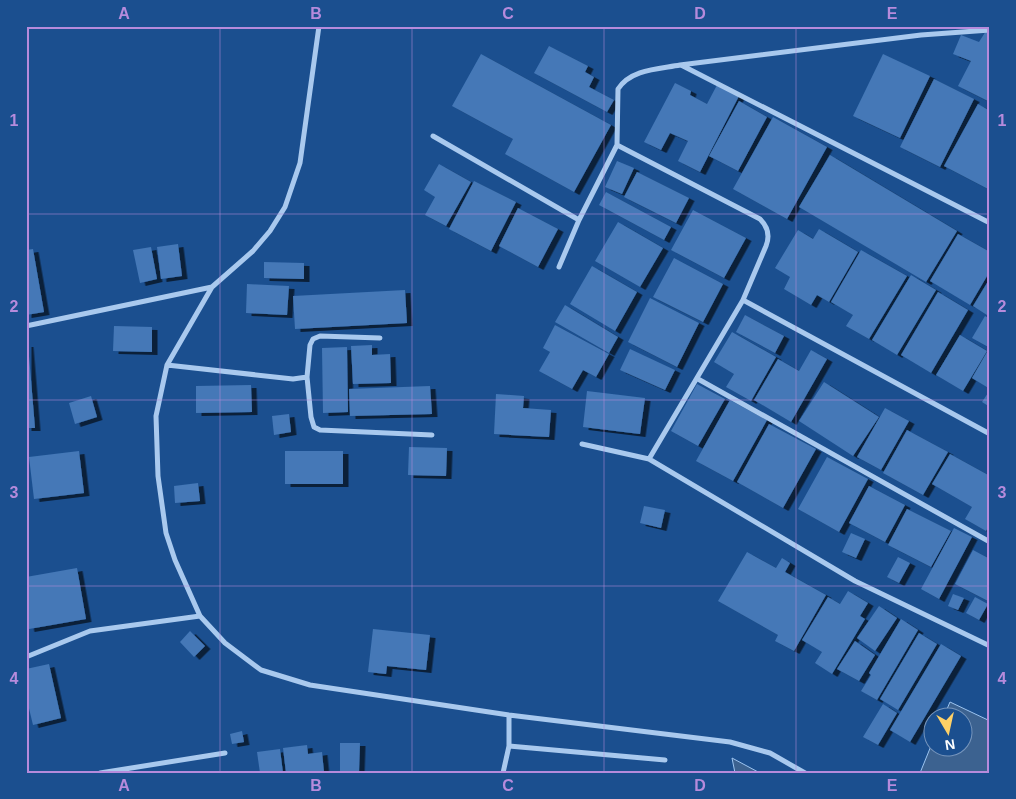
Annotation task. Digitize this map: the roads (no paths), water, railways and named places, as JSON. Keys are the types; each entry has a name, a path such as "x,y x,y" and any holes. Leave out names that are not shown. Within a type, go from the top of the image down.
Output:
{"street":[{"path":"320,26 300,163 285,207 270,231 253,251 212,287 167,365 156,416 158,476 166,533 200,616 225,643 261,670 310,686 730,742 770,753 805,773"},
{"path":"559,267 579,220 617,145 618,89 628,78 645,71 680,65 921,35 990,30"},
{"path":"680,65 990,223"},
{"path":"433,136 579,220"},
{"path":"617,145 760,219 765,224 768,232 768,240 743,300 649,459"},
{"path":"26,326 212,287"},
{"path":"743,300 990,434"},
{"path":"380,338 320,336 313,339 310,345 307,377 310,417 314,427 320,430 432,435"},
{"path":"167,365 293,379 307,377"},
{"path":"698,379 990,542"},
{"path":"582,444 649,459 855,581 990,646"},
{"path":"26,657 90,632 200,616"},
{"path":"503,773 509,746 509,714"},
{"path":"509,746 665,760"},
{"path":"100,773 225,753"}],"water":[{"path":"950,702 958,706 948,706"},
{"path":"974,713 990,721 990,773 920,773 927,756 974,756"},
{"path":"732,758 760,773 735,773"}]}
